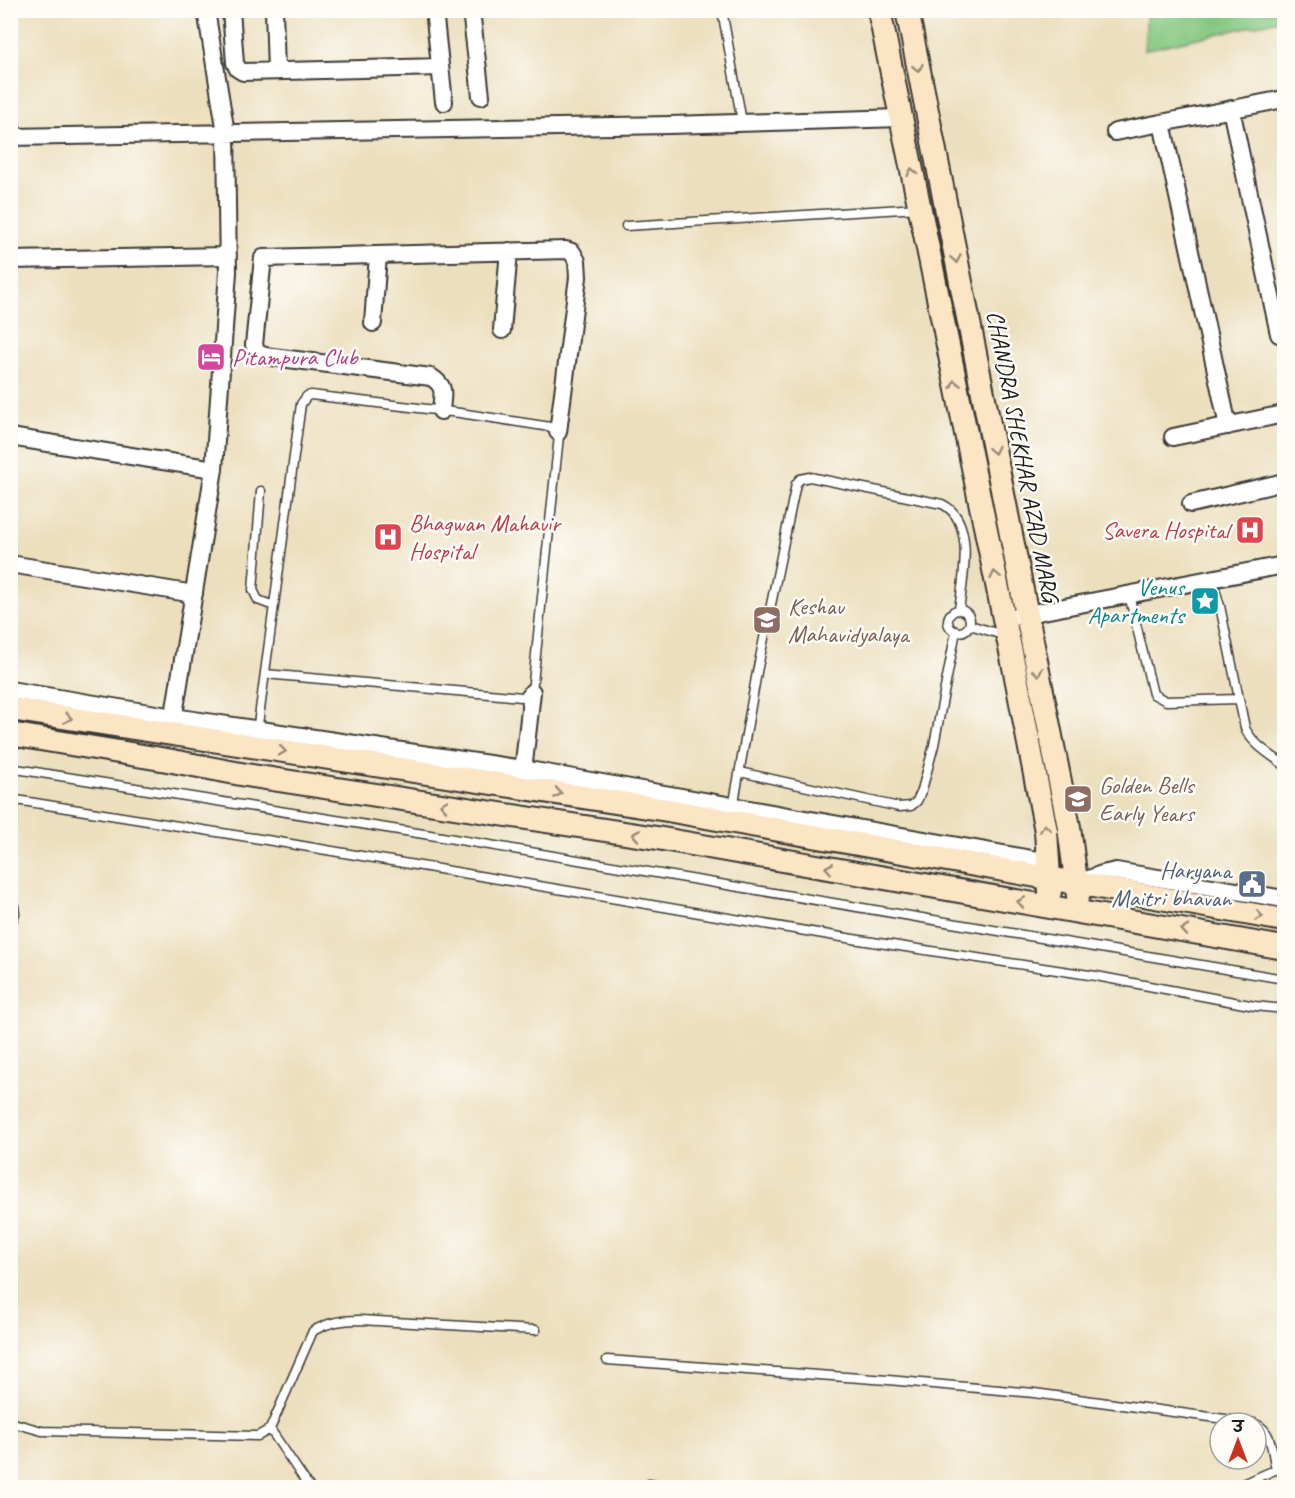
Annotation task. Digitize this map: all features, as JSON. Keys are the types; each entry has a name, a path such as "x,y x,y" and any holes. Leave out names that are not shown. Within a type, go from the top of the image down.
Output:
{"main road":[{"name":"CHANDRA SHEKHAR AZAD MARG","path":"879,10 1046,831 1050,907"},
{"name":"CHANDRA SHEKHAR AZAD MARG","path":"907,10 1069,827 1078,883 1078,912"},
{"path":"10,710 172,725 522,778 1049,870 1078,883 1284,920"},
{"path":"10,735 657,838 1284,948"},
{"path":"246,774 254,738"}],"street":[{"path":"10,690 172,725 214,469 228,256 226,133 206,10"},
{"path":"231,10 235,63 238,69"},
{"path":"274,10 276,70"},
{"path":"434,10 444,102"},
{"path":"471,10 482,96"},
{"path":"216,70 238,69 247,73 276,70 440,67"},
{"path":"1115,132 1284,99"},
{"path":"1231,109 1279,334"},
{"path":"10,137 901,118"},
{"path":"1162,123 1228,426"},
{"path":"441,411 443,388 439,382 430,377 265,356 257,353 254,345 263,258 509,251 566,250 572,252 576,256 578,277 558,432"},
{"path":"502,330 509,251"},
{"path":"373,323 378,255"},
{"path":"10,260 228,256"},
{"path":"1173,437 1284,414"},
{"path":"10,437 214,469"},
{"path":"1191,504 1284,482"},
{"path":"10,564 194,594"},
{"path":"1006,627 1027,614 1284,565"},
{"path":"522,778 532,692"},
{"path":"1078,883 1116,871 1284,899"}],"lane":[{"path":"722,10 742,122"},
{"path":"626,226 919,208"},
{"path":"254,738 303,399 311,395 554,427 558,432 532,692 522,697 265,674"},
{"path":"732,814 757,672 796,484 800,479 818,478 942,504 951,508 956,514 966,550 959,610"},
{"path":"261,491 253,590 258,600 274,606"},
{"path":"1212,579 1220,606 1245,728 1249,736 1284,765"},
{"path":"1129,595 1153,694 1166,701 1239,699"},
{"path":"959,610 968,615 970,625"},
{"path":"959,610 952,613 949,619 950,626 956,631 965,630 970,625 1006,627"},
{"path":"740,772 899,807 911,806 917,801 922,790 934,745 956,631"},
{"path":"10,768 430,835 1284,979"},
{"path":"10,798 853,939 1096,976 1255,1006 1284,1009"},
{"path":"10,903 14,906 15,914 10,925"},
{"path":"10,1422 42,1431 258,1436 270,1430 313,1331 327,1323 360,1320 536,1330"},
{"path":"607,1360 1034,1393 1208,1417"},
{"path":"270,1430 310,1488"},
{"path":"1233,1488 1280,1468 1268,1433"},
{"path":"649,1484 671,1488"}],"green space":[{"path":"1147,11 1284,11 1284,19 1144,50"}],"place":[{"name":"Pitampura Club","path":"211,357"},
{"name":"Savera Hospital","path":"1250,530"},
{"name":"Bhagwan Mahavir Hospital","path":"388,537"},
{"name":"Venus Apartments","path":"1205,601"},
{"name":"Keshav Mahavidyalaya","path":"767,620"},
{"name":"Golden Bells Early Years","path":"1078,799"},
{"name":"Haryana Maitri bhavan","path":"1252,884"}]}
